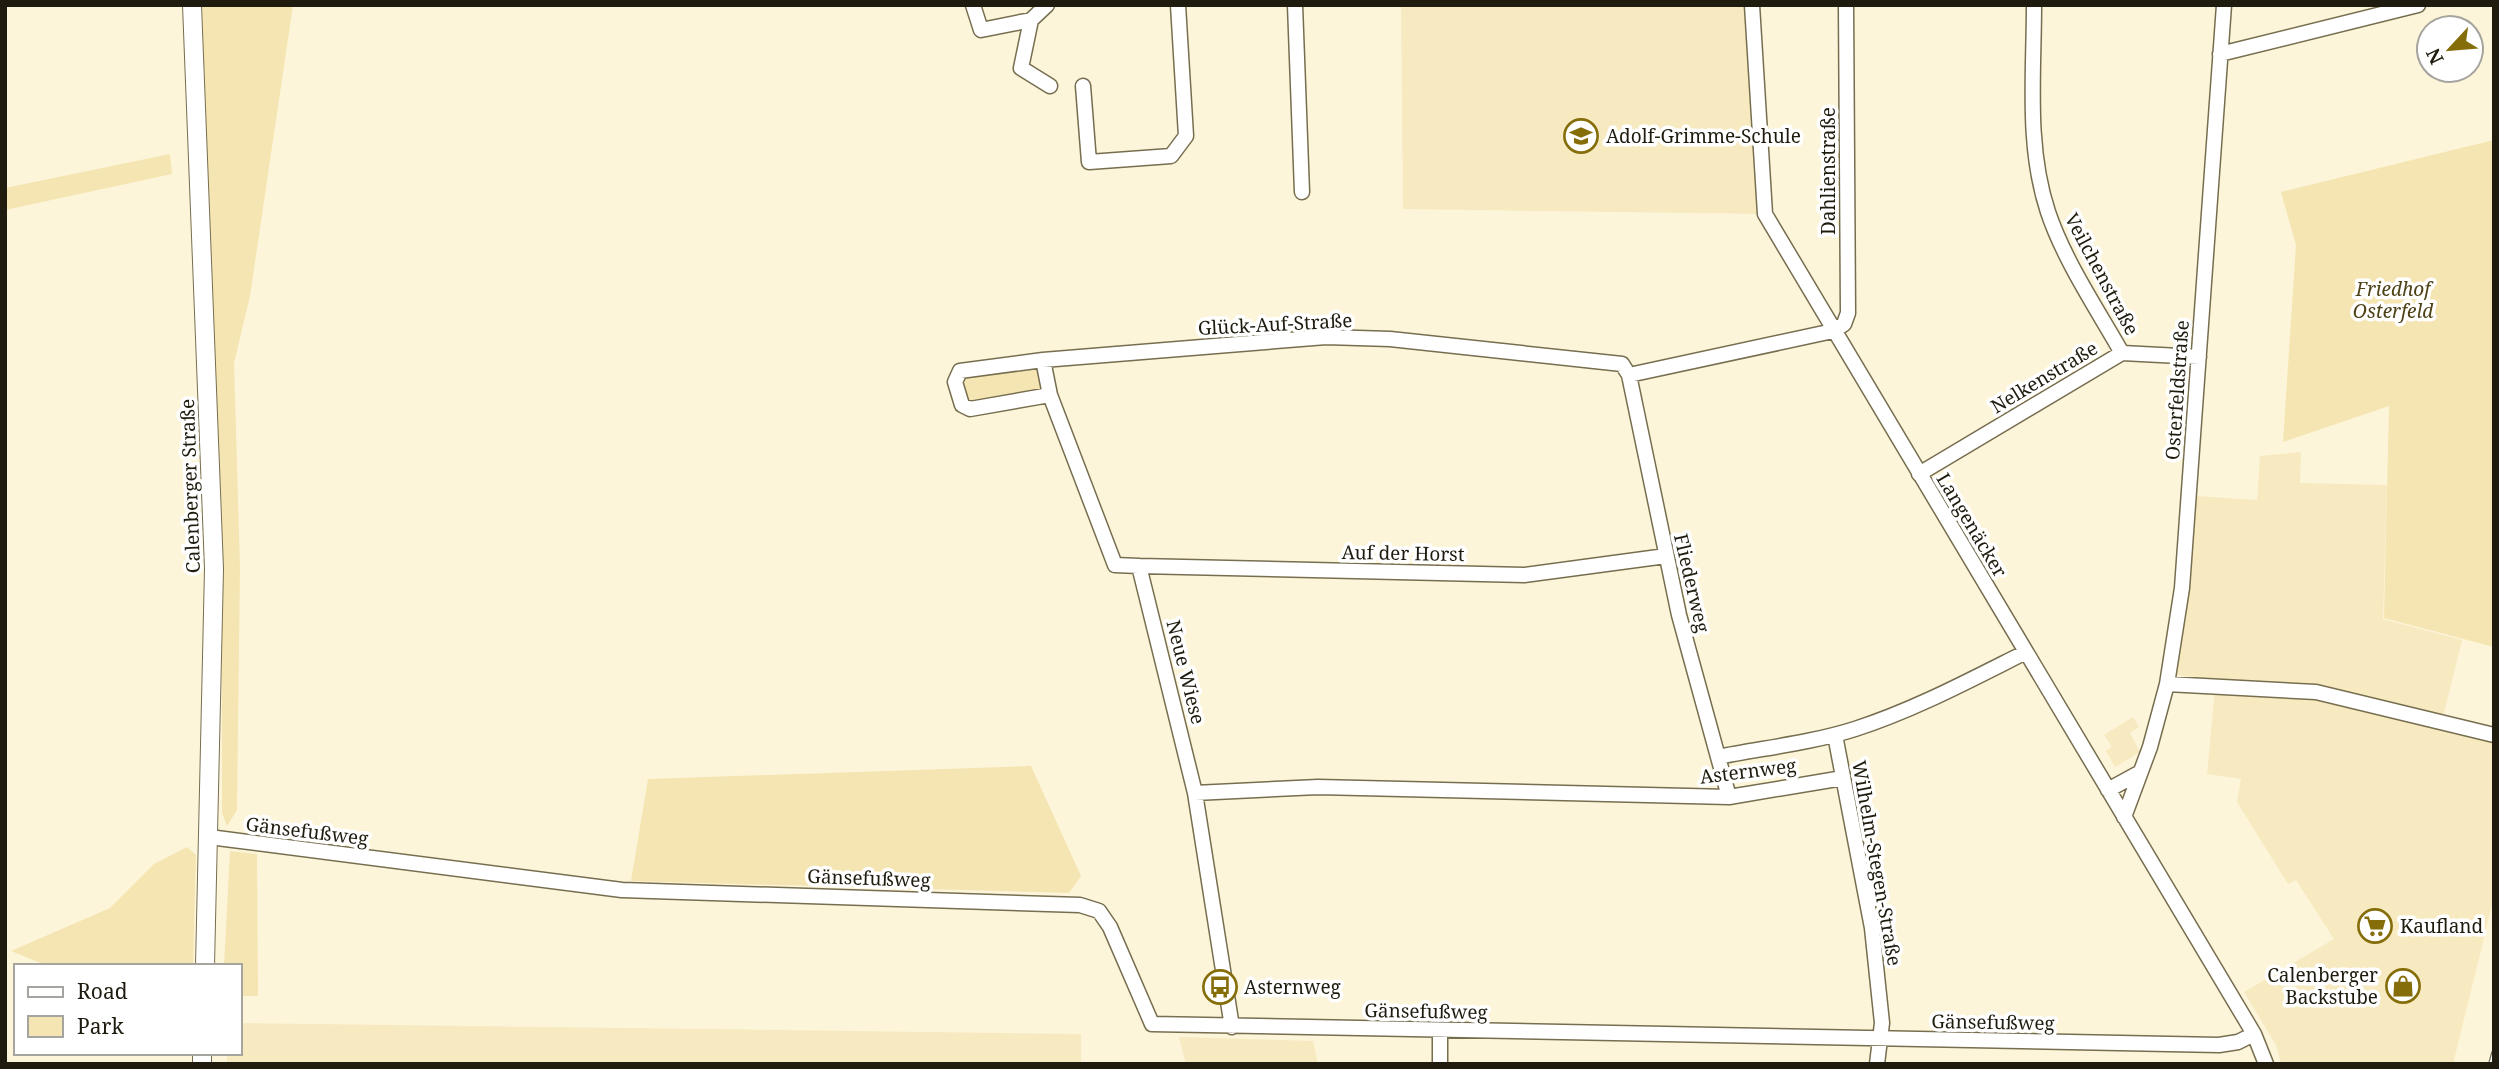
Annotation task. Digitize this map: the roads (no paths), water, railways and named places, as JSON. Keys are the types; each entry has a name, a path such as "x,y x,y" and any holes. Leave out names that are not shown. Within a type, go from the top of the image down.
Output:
{"main road":[{"name":"Calenberger Straße","path":"192,5 214,569 205,964"}],"street":[{"path":"973,5 981,30 1031,20 1048,5"},
{"path":"1083,86 1089,162 1171,156 1186,136 1178,5"},
{"path":"1295,5 1302,192"},
{"name":"Langenäcker","path":"1752,5 1765,214 2254,1034 2266,1064"},
{"name":"Dahlienstraße","path":"1833,331 1844,324 1848,313 1846,5"},
{"name":"Veilchenstraße","path":"2034,5 2033,137 2047,210 2067,255 2122,353"},
{"name":"Osterfeldstraße","path":"2124,817 2150,747 2167,684 2182,588 2224,5"},
{"path":"2220,54 2418,5"},
{"path":"1031,20 1021,68 1050,86"},
{"path":"1629,375 1833,331"},
{"name":"Glück-Auf-Straße","path":"1050,395 970,409 962,405 955,382 960,371 1043,360 1326,337 1390,339 1622,363 1629,375"},
{"name":"Nelkenstraße","path":"1919,474 2122,353 2199,357"},
{"path":"1043,360 1050,395 1115,565 1139,566"},
{"name":"Fliederweg","path":"1629,375 1679,615 1729,797"},
{"name":"Auf der Horst","path":"1139,566 1524,575 1666,556"},
{"name":"Neue Wiese","path":"1139,566 1195,793 1232,1027"},
{"path":"1718,757 1835,735 1921,703 2026,652"},
{"path":"2167,684 2316,692 2494,735"},
{"name":"Wilhelm-Stegen-Straße","path":"1835,735 1872,928 1882,1023 1877,1064"},
{"path":"2108,790 2140,773"},
{"name":"Asternweg","path":"1195,793 1318,787 1729,797 1843,778"},
{"name":"Gänsefußweg","path":"209,837 622,890 1080,905 1099,911 1110,927 1152,1024 2219,1045 2238,1042 2254,1034"},
{"path":"1440,1031 1440,1064"}],"railway":[{"path":"2491,1064 2494,1053"}],"place":[{"name":"Adolf-Grimme-Schule","path":"1581,136"},
{"name":"Kaufland","path":"2375,926"},
{"name":"Calenberger Backstube","path":"2403,986"},
{"name":"Asternweg","path":"1220,987"}],"park label":[{"name":"Friedhof Osterfeld","path":"2393,300"}]}
